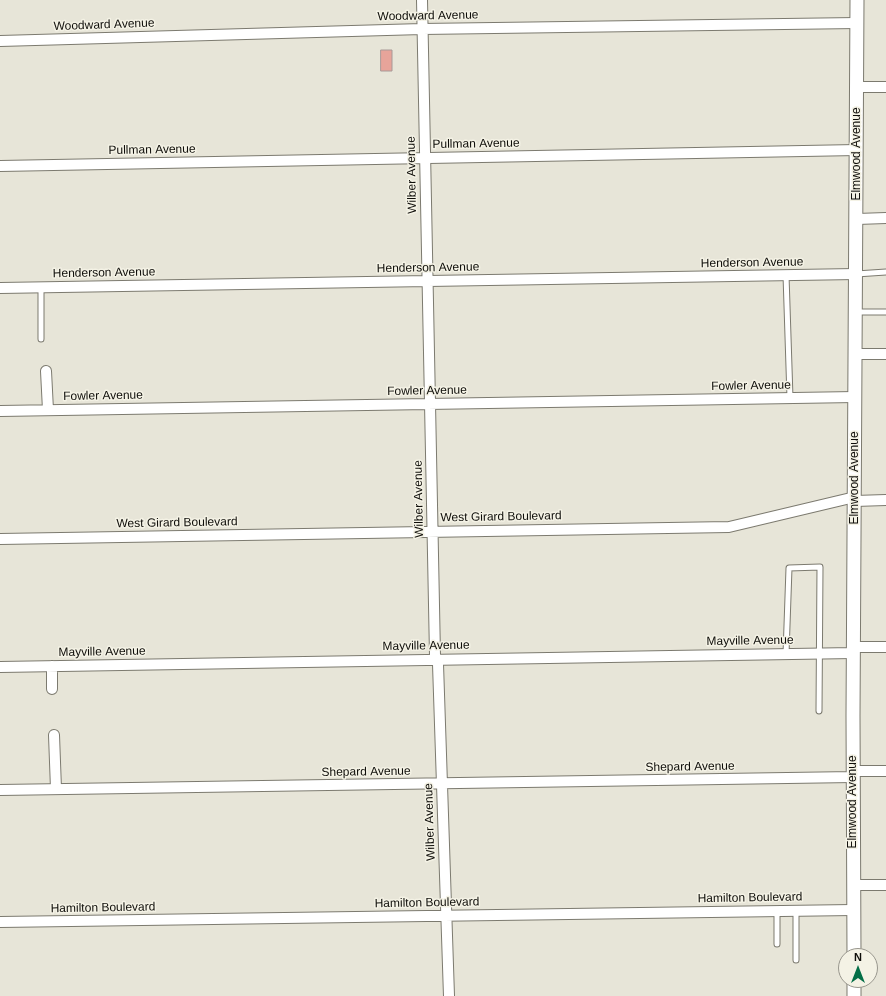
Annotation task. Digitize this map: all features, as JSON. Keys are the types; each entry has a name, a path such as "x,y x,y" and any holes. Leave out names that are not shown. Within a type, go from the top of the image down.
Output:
{"street":[{"name":"Wilber Avenue","path":"422,0 436,659 438,664 449,996"},
{"name":"Elmwood Avenue","path":"854,948 853,650 857,219 857,0"},
{"name":"Woodward Avenue","path":"0,41 422,29 857,23"},
{"path":"857,87 886,87"},
{"name":"Pullman Avenue","path":"0,166 857,150"},
{"path":"857,219 886,218"},
{"name":"Henderson Avenue","path":"0,288 856,274"},
{"path":"855,354 886,354"},
{"path":"46,371 48,410"},
{"name":"Fowler Avenue","path":"0,411 855,397"},
{"name":"West Girard Boulevard","path":"0,539 729,526 854,499 886,500"},
{"name":"Mayville Avenue","path":"0,667 786,654 820,653 886,646"},
{"path":"52,666 52,690"},
{"path":"54,735 56,789"},
{"name":"Shepard Avenue","path":"0,790 442,784 853,774 886,770"},
{"path":"854,885 886,885"},
{"name":"Hamilton Boulevard","path":"0,922 854,910"}],"lane":[{"path":"856,274 886,272"},
{"path":"786,275 790,398"},
{"path":"41,287 42,339"},
{"path":"856,312 886,312"},
{"path":"786,654 789,568 820,567 820,711"},
{"path":"796,910 796,960"},
{"path":"777,911 777,944"}],"building":[{"path":"381,50 392,50 392,71 381,71"}]}
